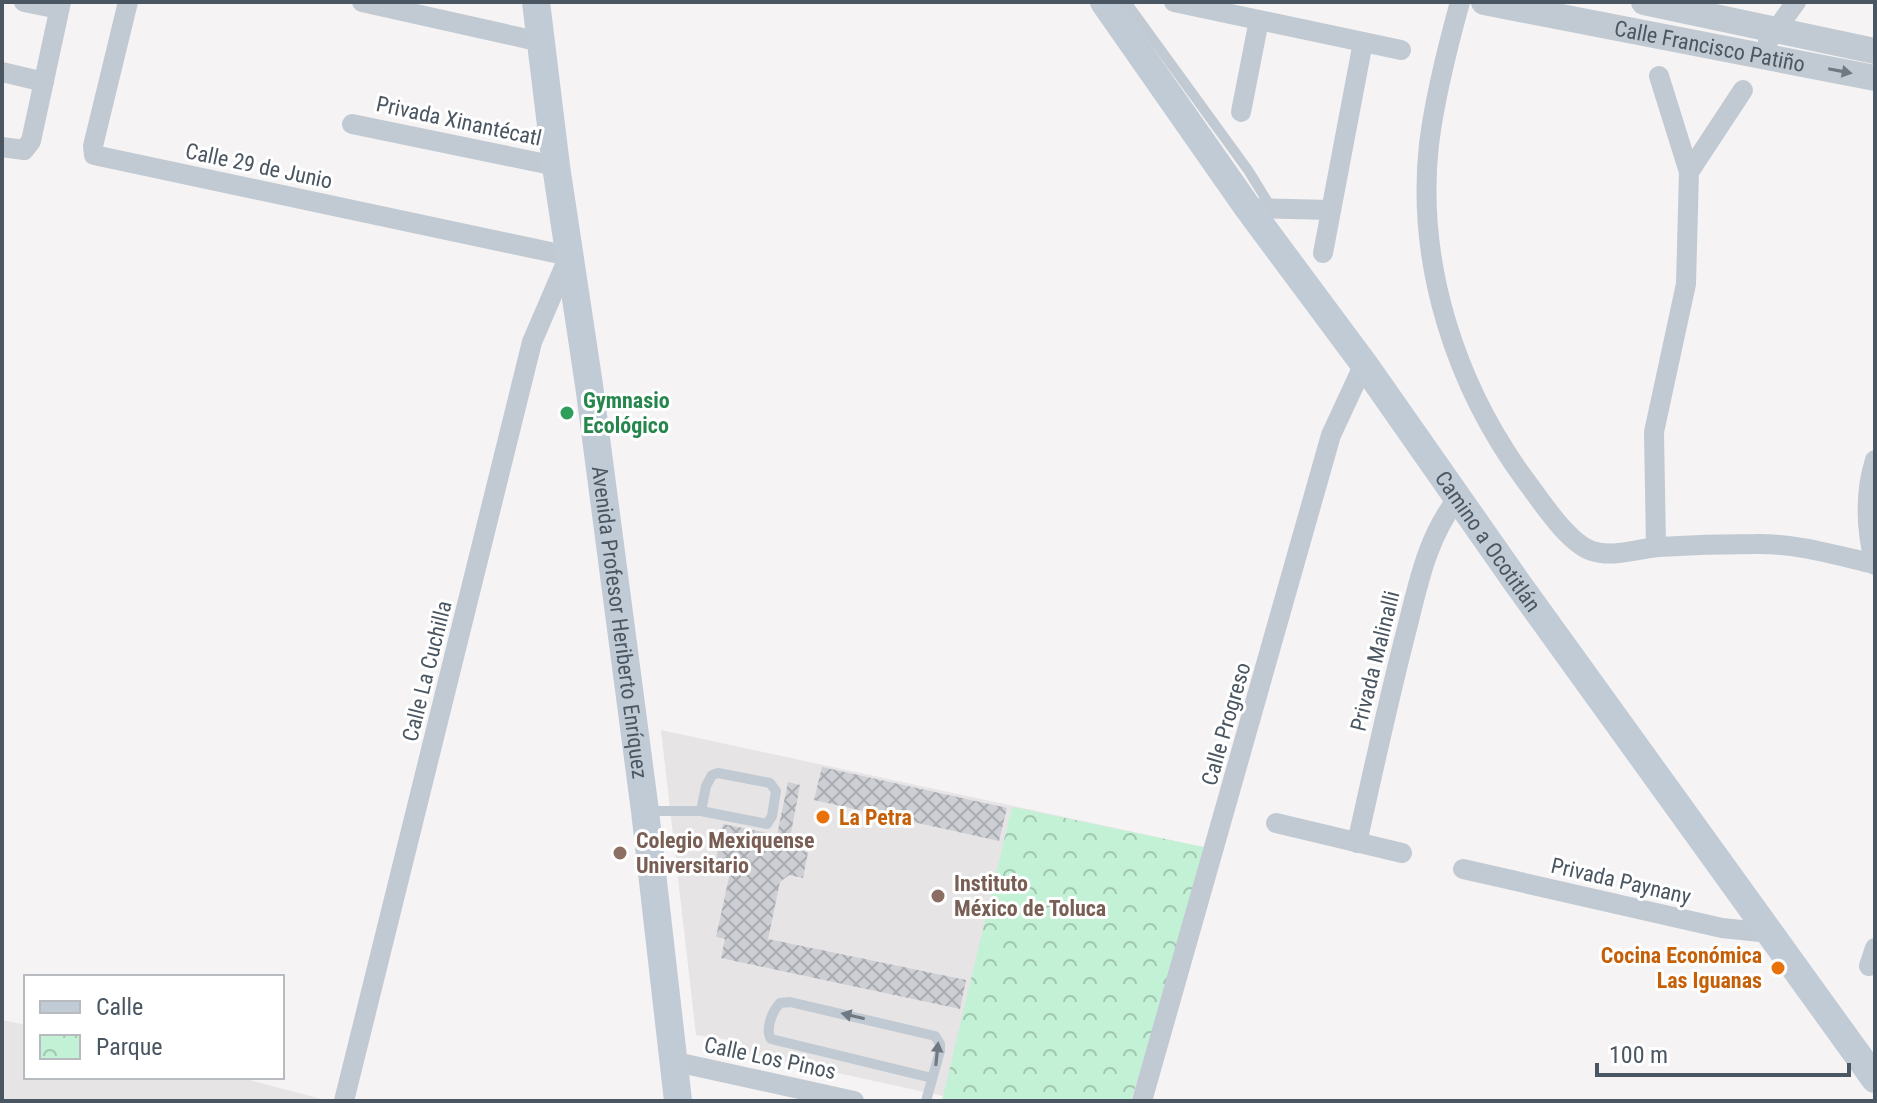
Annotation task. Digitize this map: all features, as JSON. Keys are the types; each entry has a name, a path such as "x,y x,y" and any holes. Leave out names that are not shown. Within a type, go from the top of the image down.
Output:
{"main road":[{"name":"Avenida Profesor Heriberto Enríquez","path":"536,2 645,811 676,1062 678,1101"},
{"name":"Camino a Ocotitlán","path":"1104,2 1260,208 1458,498 1875,1079"}],"street":[{"path":"11,149 24,150 31,141 60,6 24,2"},
{"name":"Calle 29 de Junio","path":"128,2 93,146 94,155 569,256"},
{"path":"362,2 541,42"},
{"path":"1174,2 1401,50"},
{"path":"1460,2 1436,99 1429,147 1427,195 1430,242 1441,311 1466,377 1511,460 1576,542 1602,553 1656,547 1778,544 1875,565 1867,494 1875,460"},
{"name":"Calle Francisco Patiño","path":"1484,2 1545,8 1875,78"},
{"name":"Calle Francisco Patiño","path":"1644,2 1690,7 1775,31 1875,51"},
{"path":"1759,54 1796,2"},
{"path":"1241,112 1259,20"},
{"path":"1323,253 1363,42"},
{"path":"2,72 44,82"},
{"path":"1656,547 1654,432 1686,284 1689,172 1659,76"},
{"path":"1689,172 1743,90"},
{"name":"Privada Xinantécatl","path":"352,124 556,166"},
{"path":"1260,208 1331,210"},
{"name":"Calle La Cuchilla","path":"344,1101 532,342 569,256"},
{"name":"Calle Progreso","path":"1142,1101 1331,435 1364,364"},
{"name":"Privada Malinalli","path":"1357,843 1385,713 1421,575 1432,540 1458,498"},
{"path":"1276,823 1402,853"},
{"name":"Privada Paynany","path":"1463,869 1722,928 1770,933"},
{"name":"Calle Los Pinos","path":"676,1062 854,1101"}],"lane":[{"path":"1126,2 1248,170 1260,208"},
{"path":"645,811 701,811 767,824 772,816 776,791 770,783 718,773 712,775 706,786 701,811"},
{"path":"926,1101 932,1078 940,1044 929,1033 790,1002 780,1003 773,1012 768,1033 771,1039 932,1078"}],"shaded area":[{"name":"Instituto México de Toluca","path":"661,730 1208,848 1131,1101 942,1101 943,1096 742,1052 742,1042 696,1035"},
{"path":"2,1020 24,1025 24,1079 246,1079 329,1101 2,1101"}],"green space":[{"path":"1012,807 1208,848 1131,1101 942,1101"}],"building":[{"path":"822,767 1007,808 999,841 814,800"},
{"path":"788,782 800,785 790,838 793,849 808,852 803,878 789,875 780,882 768,939 966,980 960,1009 721,958 725,939 716,937 730,873 714,870 723,824 777,835"}],"place":[{"name":"Gymnasio Ecológico","path":"567,413"},
{"name":"La Petra","path":"823,817"},
{"name":"Colegio Mexiquense Universitario","path":"620,853"},
{"name":"Instituto México de Toluca","path":"938,896"},
{"name":"Cocina Económica Las Iguanas","path":"1778,968"}]}
